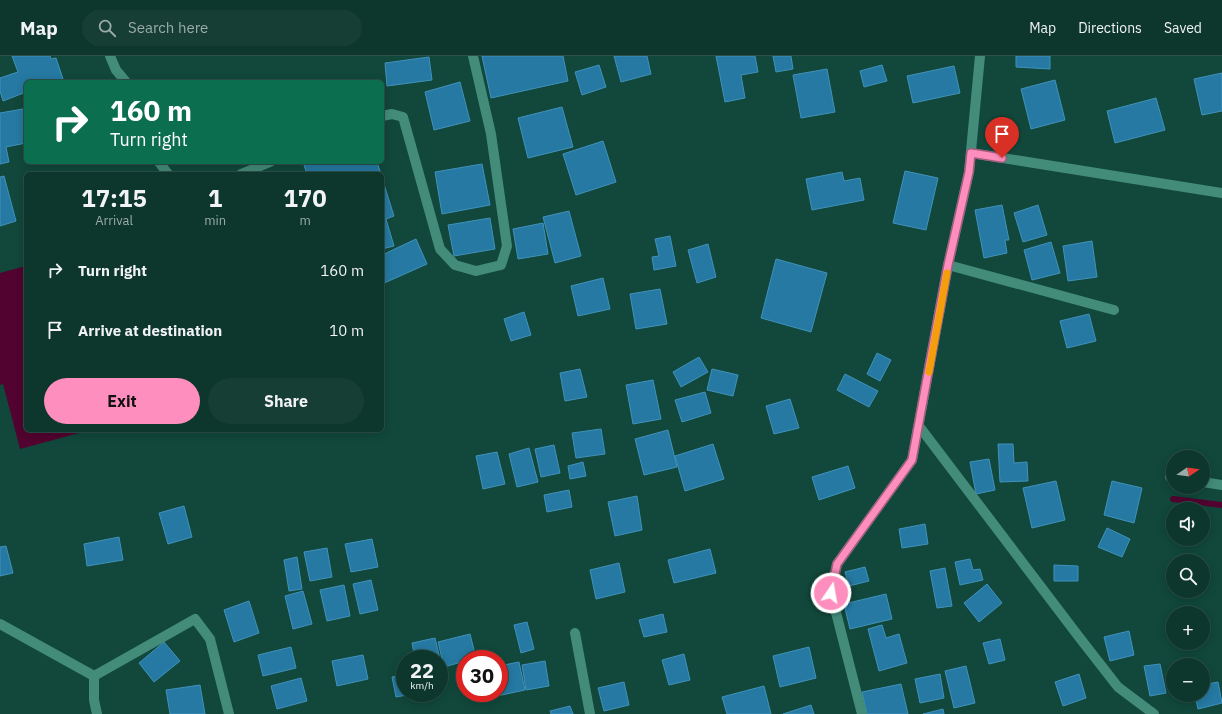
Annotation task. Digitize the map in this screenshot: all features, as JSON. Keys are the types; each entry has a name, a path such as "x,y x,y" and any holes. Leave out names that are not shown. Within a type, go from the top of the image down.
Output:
{"street":[{"path":"110,56 116,70 124,80"},
{"path":"384,116 392,114 403,117 440,249 455,265 476,271 501,265 507,246 506,234 491,134 473,56"},
{"path":"862,714 831,593 837,564 912,460 948,265 969,172 980,56"},
{"path":"971,153 1222,193"},
{"path":"246,172 265,164"},
{"path":"948,265 1114,310"},
{"path":"919,426 1118,687 1154,714"},
{"path":"1210,483 1222,485"},
{"path":"94,676 195,619 210,639 229,714"},
{"path":"0,624 94,676"},
{"path":"576,633 590,714"},
{"path":"94,676 94,700 97,714"}],"shaded area":[{"path":"24,267 24,432 83,432 20,449 3,384 0,385 0,273"}],"building":[{"path":"12,56 50,56 51,59 56,58 63,79 24,80 24,93 3,101 0,91 0,78 18,72"},
{"path":"482,56 563,56 568,81 491,98"},
{"path":"614,56 647,56 651,74 621,82"},
{"path":"716,56 755,56 758,72 741,75 745,98 725,102"},
{"path":"773,56 791,56 793,69 776,72"},
{"path":"1016,56 1050,56 1050,69 1016,67"},
{"path":"429,57 432,80 387,86 385,63"},
{"path":"599,65 606,87 582,95 575,72"},
{"path":"882,65 887,81 864,87 860,71"},
{"path":"954,66 960,93 913,103 907,76"},
{"path":"827,69 835,112 801,118 793,75"},
{"path":"1222,73 1222,111 1202,115 1194,79"},
{"path":"1055,80 1065,120 1031,129 1021,89"},
{"path":"460,82 470,121 434,130 425,92"},
{"path":"1156,98 1165,130 1115,143 1107,111"},
{"path":"562,107 573,147 528,158 518,118"},
{"path":"23,109 24,143 6,147 9,162 0,164 0,113"},
{"path":"603,141 616,182 576,195 563,154"},
{"path":"304,164 378,164 380,172 306,172"},
{"path":"482,164 490,205 442,214 435,172"},
{"path":"905,171 938,178 926,230 893,223"},
{"path":"842,172 844,181 860,178 864,200 812,210 806,179"},
{"path":"4,176 16,221 0,226 0,177"},
{"path":"384,184 394,216 386,219 394,246 384,248"},
{"path":"1002,205 1009,240 1005,240 1007,253 984,258 975,210"},
{"path":"1038,205 1047,235 1023,242 1014,213"},
{"path":"569,211 581,256 555,263 543,217"},
{"path":"490,218 495,249 454,256 448,225"},
{"path":"543,223 548,254 518,259 513,229"},
{"path":"670,236 676,266 654,270 652,257 659,256 655,239"},
{"path":"416,239 427,264 384,283 384,254"},
{"path":"1092,241 1097,277 1068,281 1063,246"},
{"path":"1051,242 1060,273 1032,280 1024,250"},
{"path":"708,244 716,277 697,283 688,250"},
{"path":"776,259 827,273 811,332 761,318"},
{"path":"603,278 610,309 578,316 571,286"},
{"path":"660,289 667,324 636,329 630,294"},
{"path":"524,312 531,335 511,341 504,319"},
{"path":"1089,314 1096,341 1067,348 1060,321"},
{"path":"877,353 891,360 880,381 867,374"},
{"path":"699,357 708,372 681,387 673,372"},
{"path":"580,369 587,397 565,401 560,373"},
{"path":"712,369 738,375 733,396 707,390"},
{"path":"845,374 878,391 869,407 837,390"},
{"path":"653,380 661,419 633,424 626,385"},
{"path":"705,392 711,413 682,422 675,400"},
{"path":"790,399 799,428 774,434 766,406"},
{"path":"601,429 605,454 576,458 572,433"},
{"path":"668,430 677,467 644,475 635,439"},
{"path":"713,444 724,479 685,491 675,456"},
{"path":"998,444 1013,444 1014,463 1027,462 1028,481 1000,482"},
{"path":"554,445 560,473 541,477 535,449"},
{"path":"529,448 538,482 517,487 509,454"},
{"path":"497,452 505,484 483,489 476,456"},
{"path":"989,459 995,490 976,494 970,462"},
{"path":"583,462 586,476 570,479 568,466"},
{"path":"848,466 855,488 819,500 812,477"},
{"path":"1056,481 1065,520 1032,528 1023,488"},
{"path":"1112,481 1142,488 1134,523 1104,515"},
{"path":"569,490 572,507 547,512 544,495"},
{"path":"637,496 642,530 615,536 608,502"},
{"path":"184,506 192,537 168,544 159,513"},
{"path":"925,524 928,544 902,548 899,529"},
{"path":"1107,528 1130,539 1122,557 1098,547"},
{"path":"119,537 123,560 87,566 84,544"},
{"path":"372,539 378,567 351,572 345,544"},
{"path":"6,546 13,573 0,576 0,547"},
{"path":"327,548 332,577 310,581 304,552"},
{"path":"710,549 716,573 674,583 668,560"},
{"path":"297,557 302,589 289,591 284,560"},
{"path":"970,559 973,570 980,569 983,580 960,585 955,562"},
{"path":"619,563 625,592 596,599 590,570"},
{"path":"1054,565 1078,566 1078,581 1054,581"},
{"path":"865,567 869,581 849,586 845,572"},
{"path":"945,568 952,606 937,608 930,571"},
{"path":"371,580 378,610 360,614 353,584"},
{"path":"987,584 1002,603 979,622 964,603"},
{"path":"344,585 350,616 327,621 320,590"},
{"path":"303,591 312,624 293,629 285,596"},
{"path":"886,594 892,619 850,629 844,604"},
{"path":"249,601 259,633 234,642 224,610"},
{"path":"663,614 667,632 644,637 639,620"},
{"path":"527,622 534,649 521,653 514,625"},
{"path":"882,625 886,638 899,634 907,663 879,671 868,629"},
{"path":"1129,631 1134,655 1110,661 1104,637"},
{"path":"470,634 474,650 456,650 456,664 448,666 448,650 440,650 438,642"},
{"path":"435,638 438,650 413,650 412,643"},
{"path":"1000,639 1005,660 989,664 983,643"},
{"path":"164,642 180,661 154,682 139,663"},
{"path":"291,647 296,668 263,676 258,655"},
{"path":"809,647 816,678 780,687 773,656"},
{"path":"684,654 690,680 669,685 662,660"},
{"path":"363,655 368,679 337,686 332,661"},
{"path":"545,661 549,686 526,690 522,665"},
{"path":"519,662 525,690 508,694 508,664"},
{"path":"1160,664 1166,693 1150,696 1144,666"},
{"path":"966,666 975,703 954,708 945,671"},
{"path":"940,674 944,698 920,703 915,679"},
{"path":"1079,674 1086,698 1063,706 1055,682"},
{"path":"396,676 396,697 392,677"},
{"path":"301,678 307,701 277,709 271,686"},
{"path":"624,682 629,705 604,711 598,688"},
{"path":"1218,682 1222,703 1198,709 1196,702 1210,702 1210,684"},
{"path":"901,684 908,714 867,714 862,692"},
{"path":"200,685 205,714 170,714 166,690"},
{"path":"764,686 771,714 727,714 722,697"},
{"path":"811,705 814,714 783,714"},
{"path":"570,706 573,714 551,714 550,711"},
{"path":"943,709 944,714 923,714"}],"waterway":[{"path":"1173,499 1222,505"}],"slow traffic":[{"path":"929,372 947,273"}],"route":[{"path":"831,593 837,564 912,460 948,265 969,172 971,153 1002,158"}]}
